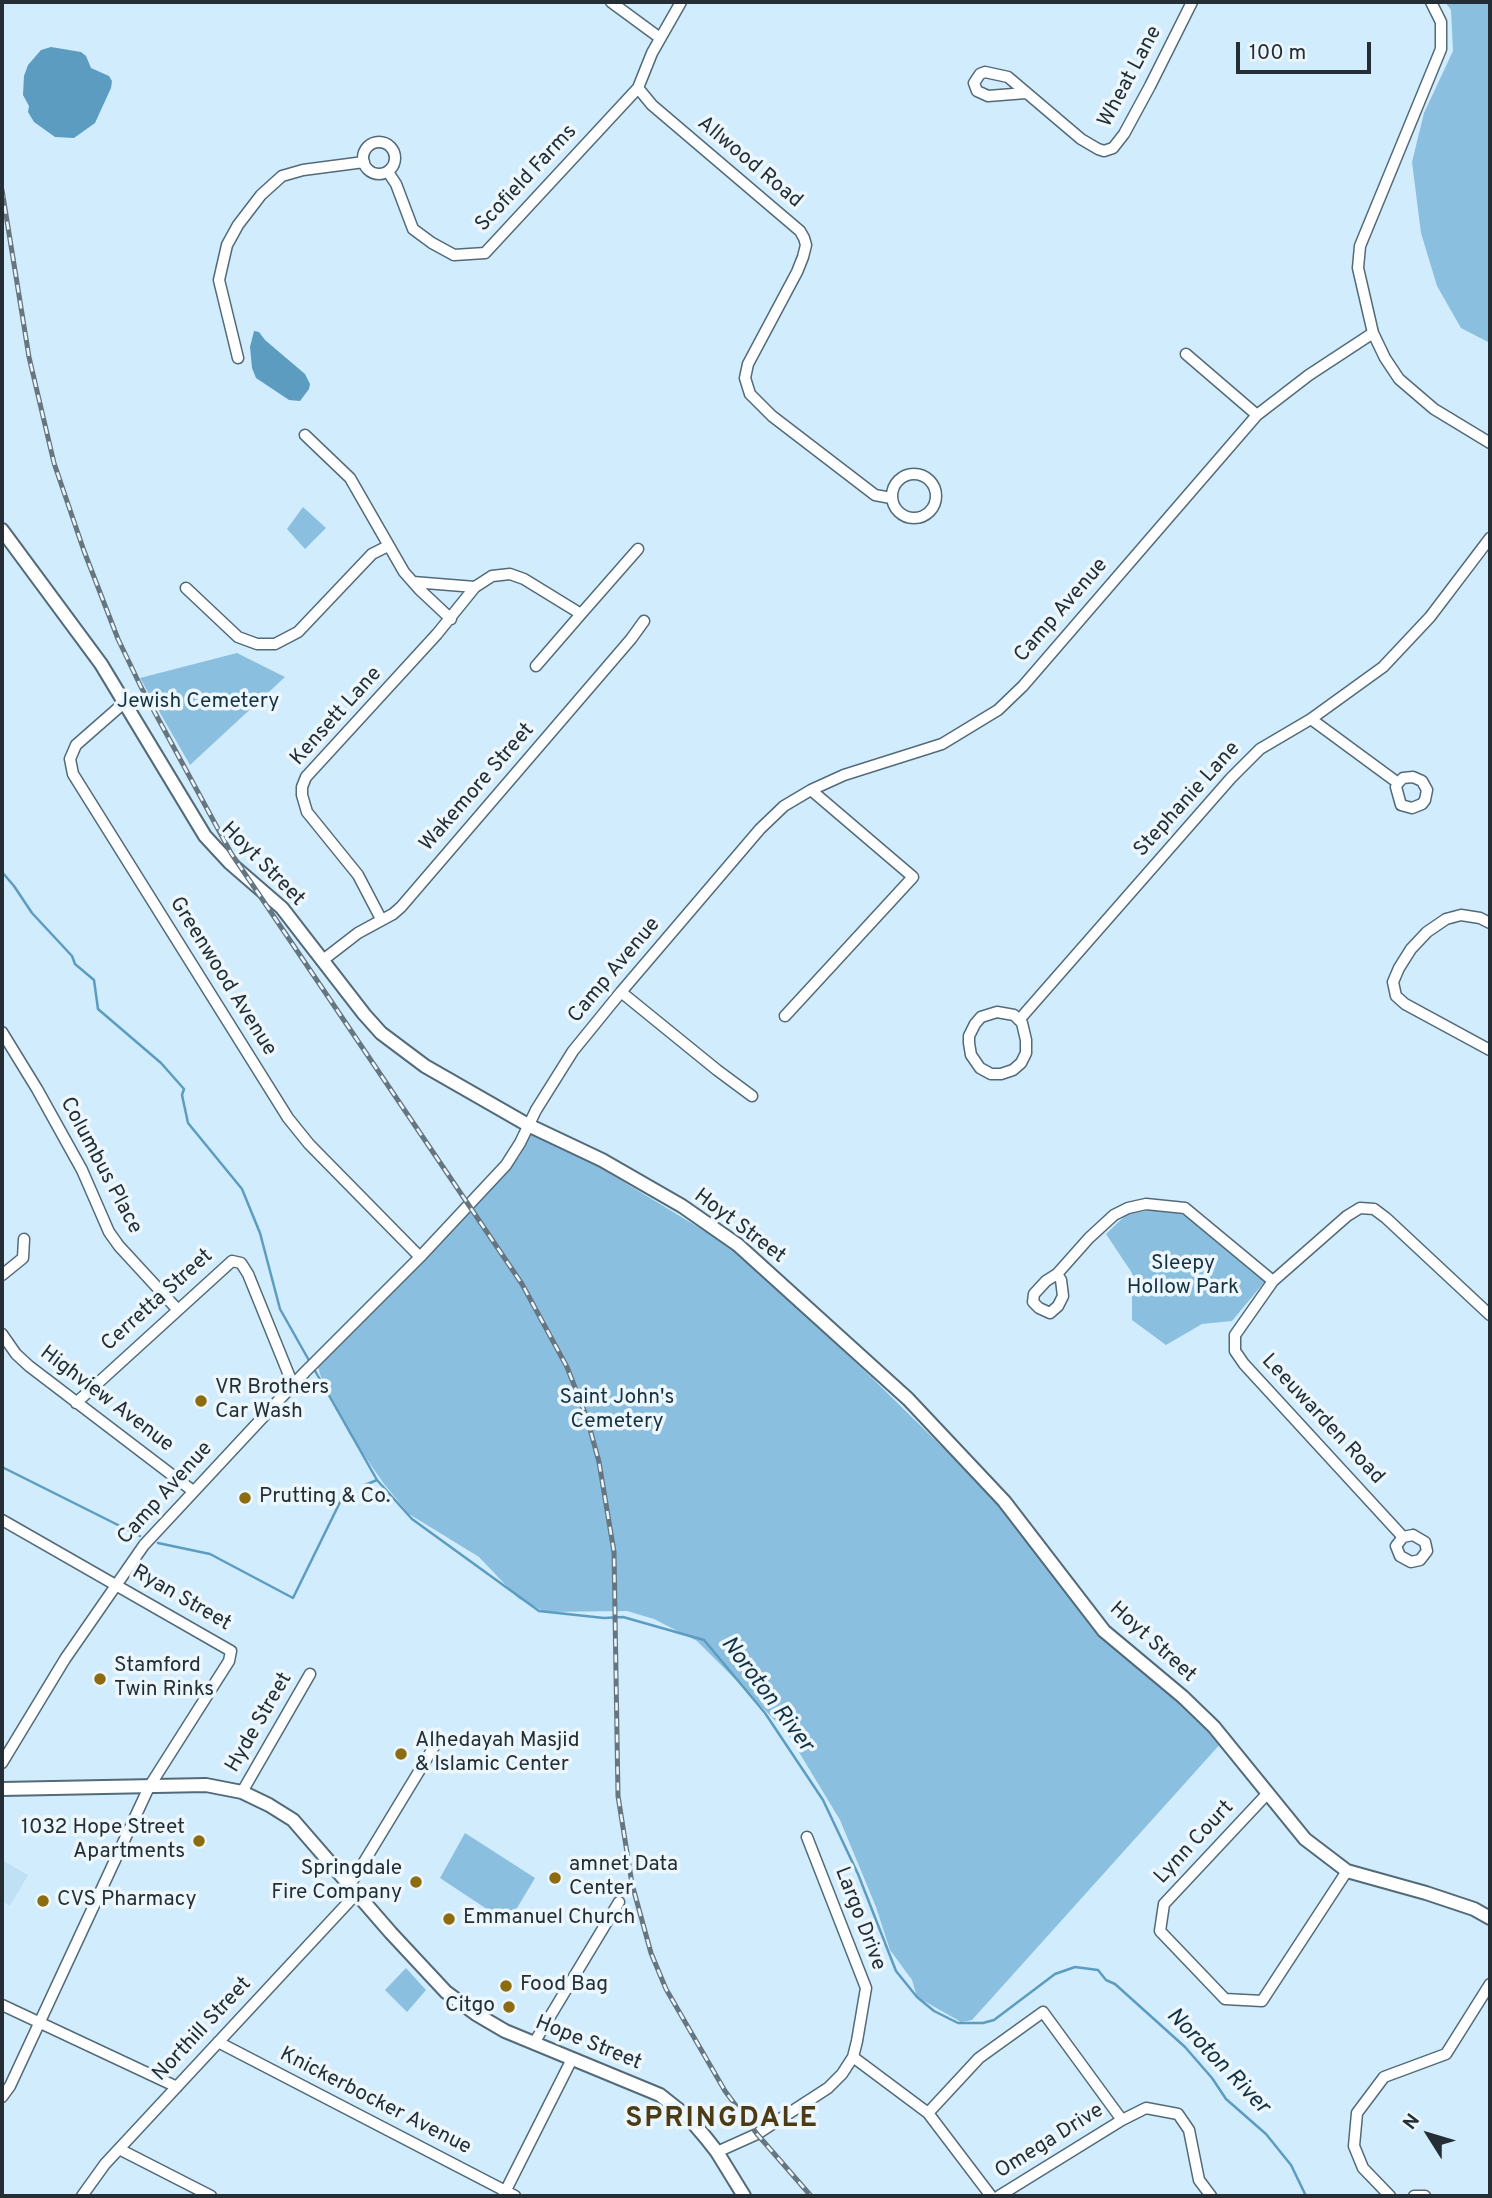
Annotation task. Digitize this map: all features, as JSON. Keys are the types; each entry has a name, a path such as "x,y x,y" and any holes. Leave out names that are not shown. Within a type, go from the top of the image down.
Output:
{"main road":[{"name":"Hoyt Street","path":"2,530 86,642 205,836 230,863 273,899 364,1014 404,1052 528,1125 602,1160 682,1206 728,1238 908,1399 1004,1500 1104,1631 1183,1697 1214,1727 1306,1839 1347,1871 1450,1901 1490,1918"},
{"name":"Hope Street","path":"2,1789 206,1786 242,1792 269,1805 293,1820 446,1992 476,2014 534,2043 660,2095 690,2118 718,2152 744,2196"}],"street":[{"path":"611,2 660,38"},
{"path":"638,88 660,38 681,2"},
{"name":"Wheat Lane","path":"1026,93 988,96 977,91 974,83 980,74 985,72 995,72 1012,79 1091,145 1104,151 1114,148 1150,86 1192,2"},
{"path":"1431,2 1441,22 1441,49 1360,246 1358,268 1373,333 1399,379 1434,409 1490,443"},
{"name":"Scofield Farms","path":"363,162 364,152 370,144 387,143 396,157 388,172 396,184 413,229 454,255 485,253 638,88"},
{"name":"Allwood Road","path":"638,88 652,105 804,238 806,245 797,272 748,364 746,387 750,394 783,424 875,495 891,498"},
{"path":"238,358 219,280 227,245 238,225 261,195 282,176 303,170 363,162 373,173 388,172"},
{"name":"Camp Avenue","path":"2,1763 65,1659 115,1583 144,1545 306,1371 420,1257 506,1165 573,1051 760,829 784,806 811,790 844,775 942,744 998,710 1023,686 1257,415 1309,375 1373,333"},
{"path":"1186,354 1257,415"},
{"path":"305,435 351,478 388,545 413,582 451,620"},
{"name":"Allwood Road","path":"911,474 924,477 936,493 930,512 918,518 903,516 893,506 891,498 898,480 911,474"},
{"name":"Stephanie Lane","path":"1019,1020 1231,778 1260,749 1311,719 1383,667 1430,617 1490,538"},
{"path":"186,588 238,637 257,644 275,643 298,632 372,554 388,545"},
{"path":"536,666 638,549"},
{"path":"413,582 475,587 492,576 510,574 524,579 581,614"},
{"name":"Kensett Lane","path":"382,919 358,875 307,812 302,787 312,769 451,620 475,587"},
{"name":"Wakemore Street","path":"323,960 358,933 393,914 644,621"},
{"name":"Greenwood Avenue","path":"125,702 76,746 70,759 73,774 288,1118 309,1144 420,1257"},
{"path":"1311,719 1398,783"},
{"path":"785,1016 913,877 811,790"},
{"path":"1490,923 1480,918 1461,915 1446,919 1427,932 1411,949 1393,982 1396,996 1405,1004 1490,1050"},
{"path":"621,992 752,1096"},
{"path":"996,1012 1014,1014 1019,1020 1026,1040 1024,1059 1018,1067 1008,1072 985,1072 971,1055 969,1036 975,1024 981,1017 996,1012"},
{"name":"Columbus Place","path":"2,1032 72,1150 109,1231 119,1246 177,1309"},
{"path":"1057,1274 1114,1214 1146,1204 1185,1208 1273,1281"},
{"name":"Leeuwarden Road","path":"1403,1537 1387,1517 1331,1461 1235,1351 1235,1335 1273,1281 1347,1216 1360,1208 1374,1209 1490,1315"},
{"path":"2,1275 23,1258 24,1240"},
{"name":"Cerretta Street","path":"76,1403 232,1261 241,1263 248,1274 293,1385"},
{"name":"Highview Avenue","path":"2,1334 21,1359 193,1491"},
{"name":"Ryan Street","path":"2,1520 232,1651 229,1661 149,1787"},
{"name":"Hyde Street","path":"242,1792 310,1674"},
{"name":"Northill Street","path":"82,2196 105,2164 354,1889 435,1745"},
{"path":"2,2096 10,2086 149,1787"},
{"name":"Lynn Court","path":"1267,1794 1164,1904 1160,1931 1225,1999 1262,2001 1347,1871"},
{"name":"Largo Drive","path":"718,2152 757,2134 795,2111 835,2082 853,2057 866,1988 807,1837"},
{"path":"534,2043 619,1902"},
{"path":"1390,2196 1363,2168 1354,2146 1357,2113 1384,2077 1446,2054 1490,1984"},
{"path":"2,2004 177,2087"},
{"name":"Omega Drive","path":"928,2113 979,2058 1043,2012 1122,2120"},
{"name":"Knickerbocker Avenue","path":"218,2042 508,2194"},
{"path":"853,2057 928,2113 991,2196"},
{"path":"508,2194 572,2059"},
{"name":"Omega Drive","path":"999,2196 1146,2108 1178,2114 1189,2130 1199,2180 1212,2196"},
{"path":"119,2149 211,2196"},
{"path":"1414,2196 1425,2196"}],"shaded area":[{"path":"51,47 81,52 86,56 91,68 109,76 112,81 95,123 74,138 55,137 34,122 23,95 24,76 28,65 41,50"},
{"path":"254,331 259,332 305,374 310,384 300,401 289,400 256,378 250,347"},
{"path":"2,1860 28,1875 10,1906 2,1901"}],"green space":[{"path":"1445,2 1490,2 1490,343 1461,328 1437,286 1421,233 1412,162 1424,113 1453,51 1451,10"},
{"path":"303,507 326,528 305,549 287,529"},
{"name":"Jewish Cemetery","path":"237,653 285,677 190,765 140,678"},
{"name":"Saint John's Cemetery","path":"532,1132 589,1161 736,1250 870,1376 1011,1515 1076,1607 1116,1641 1222,1742 972,2020 961,2022 917,1997 912,1980 890,1950 876,1907 840,1820 788,1734 697,1641 654,1619 627,1611 545,1612 518,1598 479,1557 409,1514 350,1435 321,1377 317,1364 393,1290 519,1157"},
{"name":"Sleepy Hollow Park","path":"1151,1210 1177,1212 1188,1217 1266,1280 1232,1321 1202,1324 1166,1345 1132,1320 1132,1273 1106,1234 1127,1214"},
{"path":"465,1833 535,1878 508,1923 440,1878"},
{"path":"406,1968 426,1990 407,2012 385,1990"}],"waterway":[{"name":"Noroton River","path":"2,872 32,913 72,956 75,964 94,980 98,1009 161,1063 184,1089 182,1095 188,1123 242,1189 260,1233 280,1309 311,1364"},
{"name":"Noroton River","path":"314,1369 377,1480 412,1519 539,1611 604,1618 623,1617 704,1640 765,1713 823,1800 858,1874 896,1971 917,1997 934,2011 958,2023 983,2023 994,2020 1055,1974 1075,1967 1098,1970 1106,1980 1115,1984 1185,2047 1226,2099 1266,2134 1291,2165 1306,2196"},
{"path":"2,1467 140,1536"},
{"path":"365,1485 377,1480"},
{"path":"158,1543 210,1554 293,1598 344,1494 350,1492"}],"railway":[{"path":"2,190 29,357 54,463 118,639 141,687 231,853 522,1284 567,1367 587,1418 599,1462 614,1552 618,1796 632,1884 651,1953 666,1989 725,2091 757,2134 811,2196"}],"place":[{"name":"VR Brothers Car Wash","path":"201,1401"},
{"name":"Prutting & Co.","path":"245,1498"},
{"name":"Stamford Twin Rinks","path":"100,1679"},
{"name":"Alhedayah Masjid & Islamic Center","path":"401,1754"},
{"name":"1032 Hope Street Apartments","path":"199,1841"},
{"name":"amnet Data Center","path":"555,1878"},
{"name":"Springdale Fire Company","path":"416,1882"},
{"name":"CVS Pharmacy","path":"43,1901"},
{"name":"Emmanuel Church","path":"449,1919"},
{"name":"Food Bag","path":"506,1986"},
{"name":"Citgo","path":"509,2007"}],"district":[{"name":"SPRINGDALE","path":"722,2120"}]}
